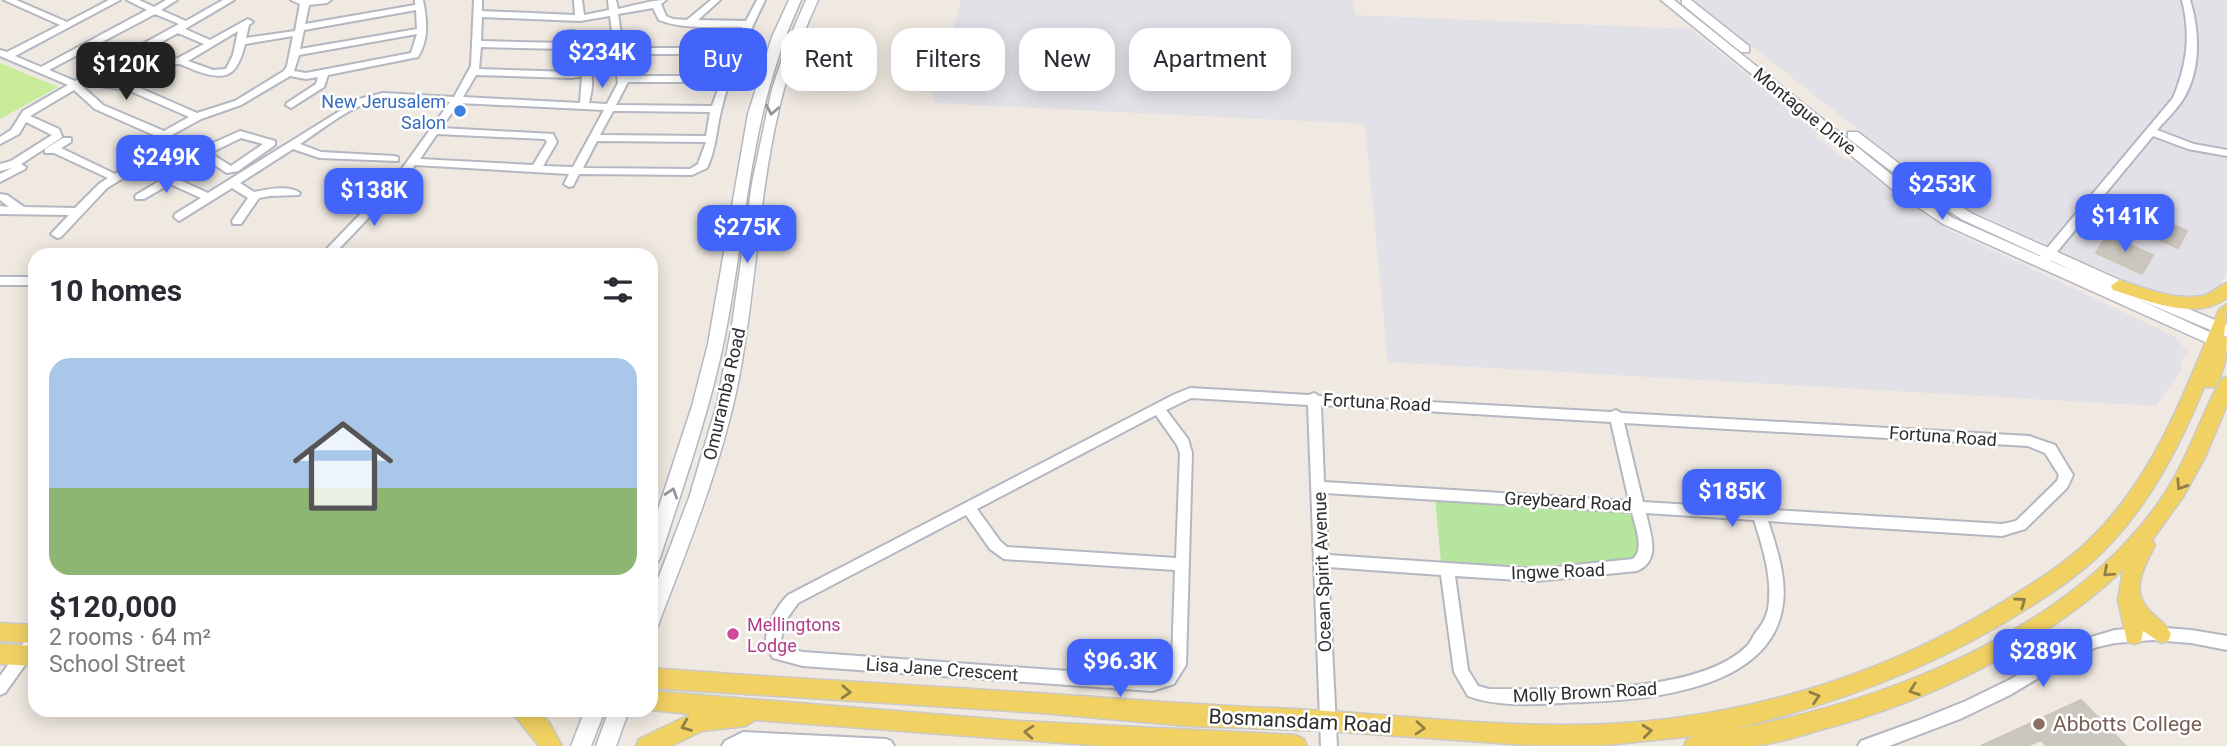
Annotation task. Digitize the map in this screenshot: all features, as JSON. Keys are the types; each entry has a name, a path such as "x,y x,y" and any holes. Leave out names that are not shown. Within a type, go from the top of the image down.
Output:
{"main road":[{"name":"Omuramba Road","path":"658,536 707,378 722,314 756,102 772,52 795,0"},
{"name":"Omuramba Road","path":"658,603 680,548 726,399 742,315 752,228 774,103 790,45 812,0"},
{"name":"Montague Drive","path":"1667,0 1915,200 1966,230 2119,286 2223,339"},
{"name":"Montague Drive","path":"1684,0 1926,191 2044,258 2223,339"},
{"path":"2119,286 2194,302 2213,300 2227,289"},
{"path":"2223,339 2227,310"},
{"name":"Bosmansdam Road","path":"658,678 1027,702 1175,715 1328,721 1452,731 1606,735 1652,731 1749,715 1852,685 1920,658 2008,611 2081,559 2107,536 2153,477 2183,419 2203,394 2223,339"},
{"path":"1695,746 1769,735 1866,708 1939,680 2028,631 2076,597 2132,551 2155,523 2193,466 2227,384"},
{"path":"2134,635 2127,606 2129,587 2135,561 2155,523"},
{"path":"2129,587 2134,607 2161,634"},
{"path":"0,632 28,644"},
{"path":"0,654 28,647"},
{"name":"Bosmansdam Road","path":"658,702 1109,737 1296,746"},
{"path":"647,746 700,721 802,713"},
{"path":"528,717 541,729 551,746"},
{"path":"582,746 592,717"},
{"path":"606,746 616,717"}],"street":[{"path":"8,0 68,25"},
{"path":"4,55 116,0"},
{"path":"131,0 155,10 211,43"},
{"path":"41,71 173,0"},
{"path":"0,141 19,129 24,117 31,110 74,82 230,0"},
{"path":"57,234 103,186 153,153 165,135 197,117 238,103 288,73 298,30 300,1 327,0"},
{"path":"333,248 400,179 436,131 473,72 477,59 478,0"},
{"path":"578,0 580,18"},
{"path":"569,184 612,107 623,79 612,0"},
{"path":"687,24 716,0"},
{"path":"747,28 761,0"},
{"path":"2044,258 2178,99 2190,67 2193,50 2192,25 2186,0"},
{"path":"477,14 580,18 659,2 662,18 687,24 749,24"},
{"path":"240,42 420,3 419,50 410,57 302,76 288,73"},
{"path":"176,62 211,74 226,73 236,64 248,21"},
{"path":"176,62 248,21"},
{"path":"294,53 421,32"},
{"path":"570,46 571,33"},
{"path":"477,44 570,46 584,61 589,80 584,105"},
{"path":"620,51 679,51"},
{"path":"4,55 74,82 130,87 197,117"},
{"path":"473,72 572,75 586,69"},
{"path":"291,105 319,87 323,73"},
{"path":"623,79 679,79"},
{"path":"74,82 99,107 203,152 228,170 271,143 240,134 203,152"},
{"path":"412,162 577,171 699,170 709,150 716,109 723,91"},
{"path":"179,217 362,101 398,95 612,107 716,109"},
{"path":"2,167 57,135 24,117"},
{"path":"436,131 549,136 552,142 537,168"},
{"path":"2152,132 2192,147 2227,153"},
{"path":"594,138 710,139"},
{"path":"0,179 67,140"},
{"path":"292,145 320,155 394,159"},
{"path":"53,148 116,178"},
{"path":"138,165 207,197"},
{"path":"140,197 170,179"},
{"path":"232,183 253,196"},
{"path":"237,221 253,196 270,192 295,193"},
{"path":"3,197 21,210"},
{"path":"0,210 78,212"},
{"path":"0,281 28,281"},
{"name":"Fortuna Road","path":"774,644 777,625 786,605 793,598 1158,408 1180,397 1196,393 1616,415 2029,441 2050,449 2057,457"},
{"name":"Ocean Spirit Avenue","path":"1314,398 1329,746"},
{"name":"Lisa Jane Crescent","path":"774,644 784,656 803,659 1162,682 1174,674 1179,665 1185,447 1158,408"},
{"name":"Ingwe Road","path":"1322,561 1536,575 1637,565 1645,557 1647,548 1616,415"},
{"name":"Greybeard Road","path":"1318,487 2010,529 2020,525 2066,480 2057,457"},
{"path":"968,507 995,545 1007,553 1182,564"},
{"name":"Molly Brown Road","path":"1447,571 1461,672 1473,691 1489,696 1630,692 1672,687 1713,677 1738,663 1759,642 1771,623 1775,596 1774,563 1759,514"},
{"path":"1866,746 1924,727 2004,691 2078,648 2114,637 2161,634 2227,643"},
{"path":"0,688 28,651"},
{"path":"730,746 744,739 886,746"}],"shaded area":[{"path":"961,0 1353,0 1355,15 1691,29 1816,131 1815,136 1844,159 1856,162 1918,210 1949,230 2176,337 2187,352 2180,363 2182,368 2156,406 1388,362 1365,124 935,103 932,91 1005,91 1005,28 953,28"},
{"path":"1693,0 2227,0 2227,271 2220,286 2208,296 2176,298 2139,288 1969,209 1919,177"}],"green space":[{"path":"0,63 58,87 0,119"},
{"path":"1435,498 1624,510 1634,518 1642,546 1638,554 1629,560 1526,566 1441,563"}],"building":[{"path":"2137,208 2187,231 2178,248 2132,228 2137,219 2130,216"},
{"path":"2107,235 2153,255 2142,274 2096,253"},
{"path":"2081,700 2126,746 2047,746 2041,740 2027,746 1981,746"}],"place":[{"name":"New Jerusalem Salon","path":"460,111"},
{"name":"Mellingtons Lodge","path":"733,634"},
{"name":"Abbotts College","path":"2039,724"}]}
